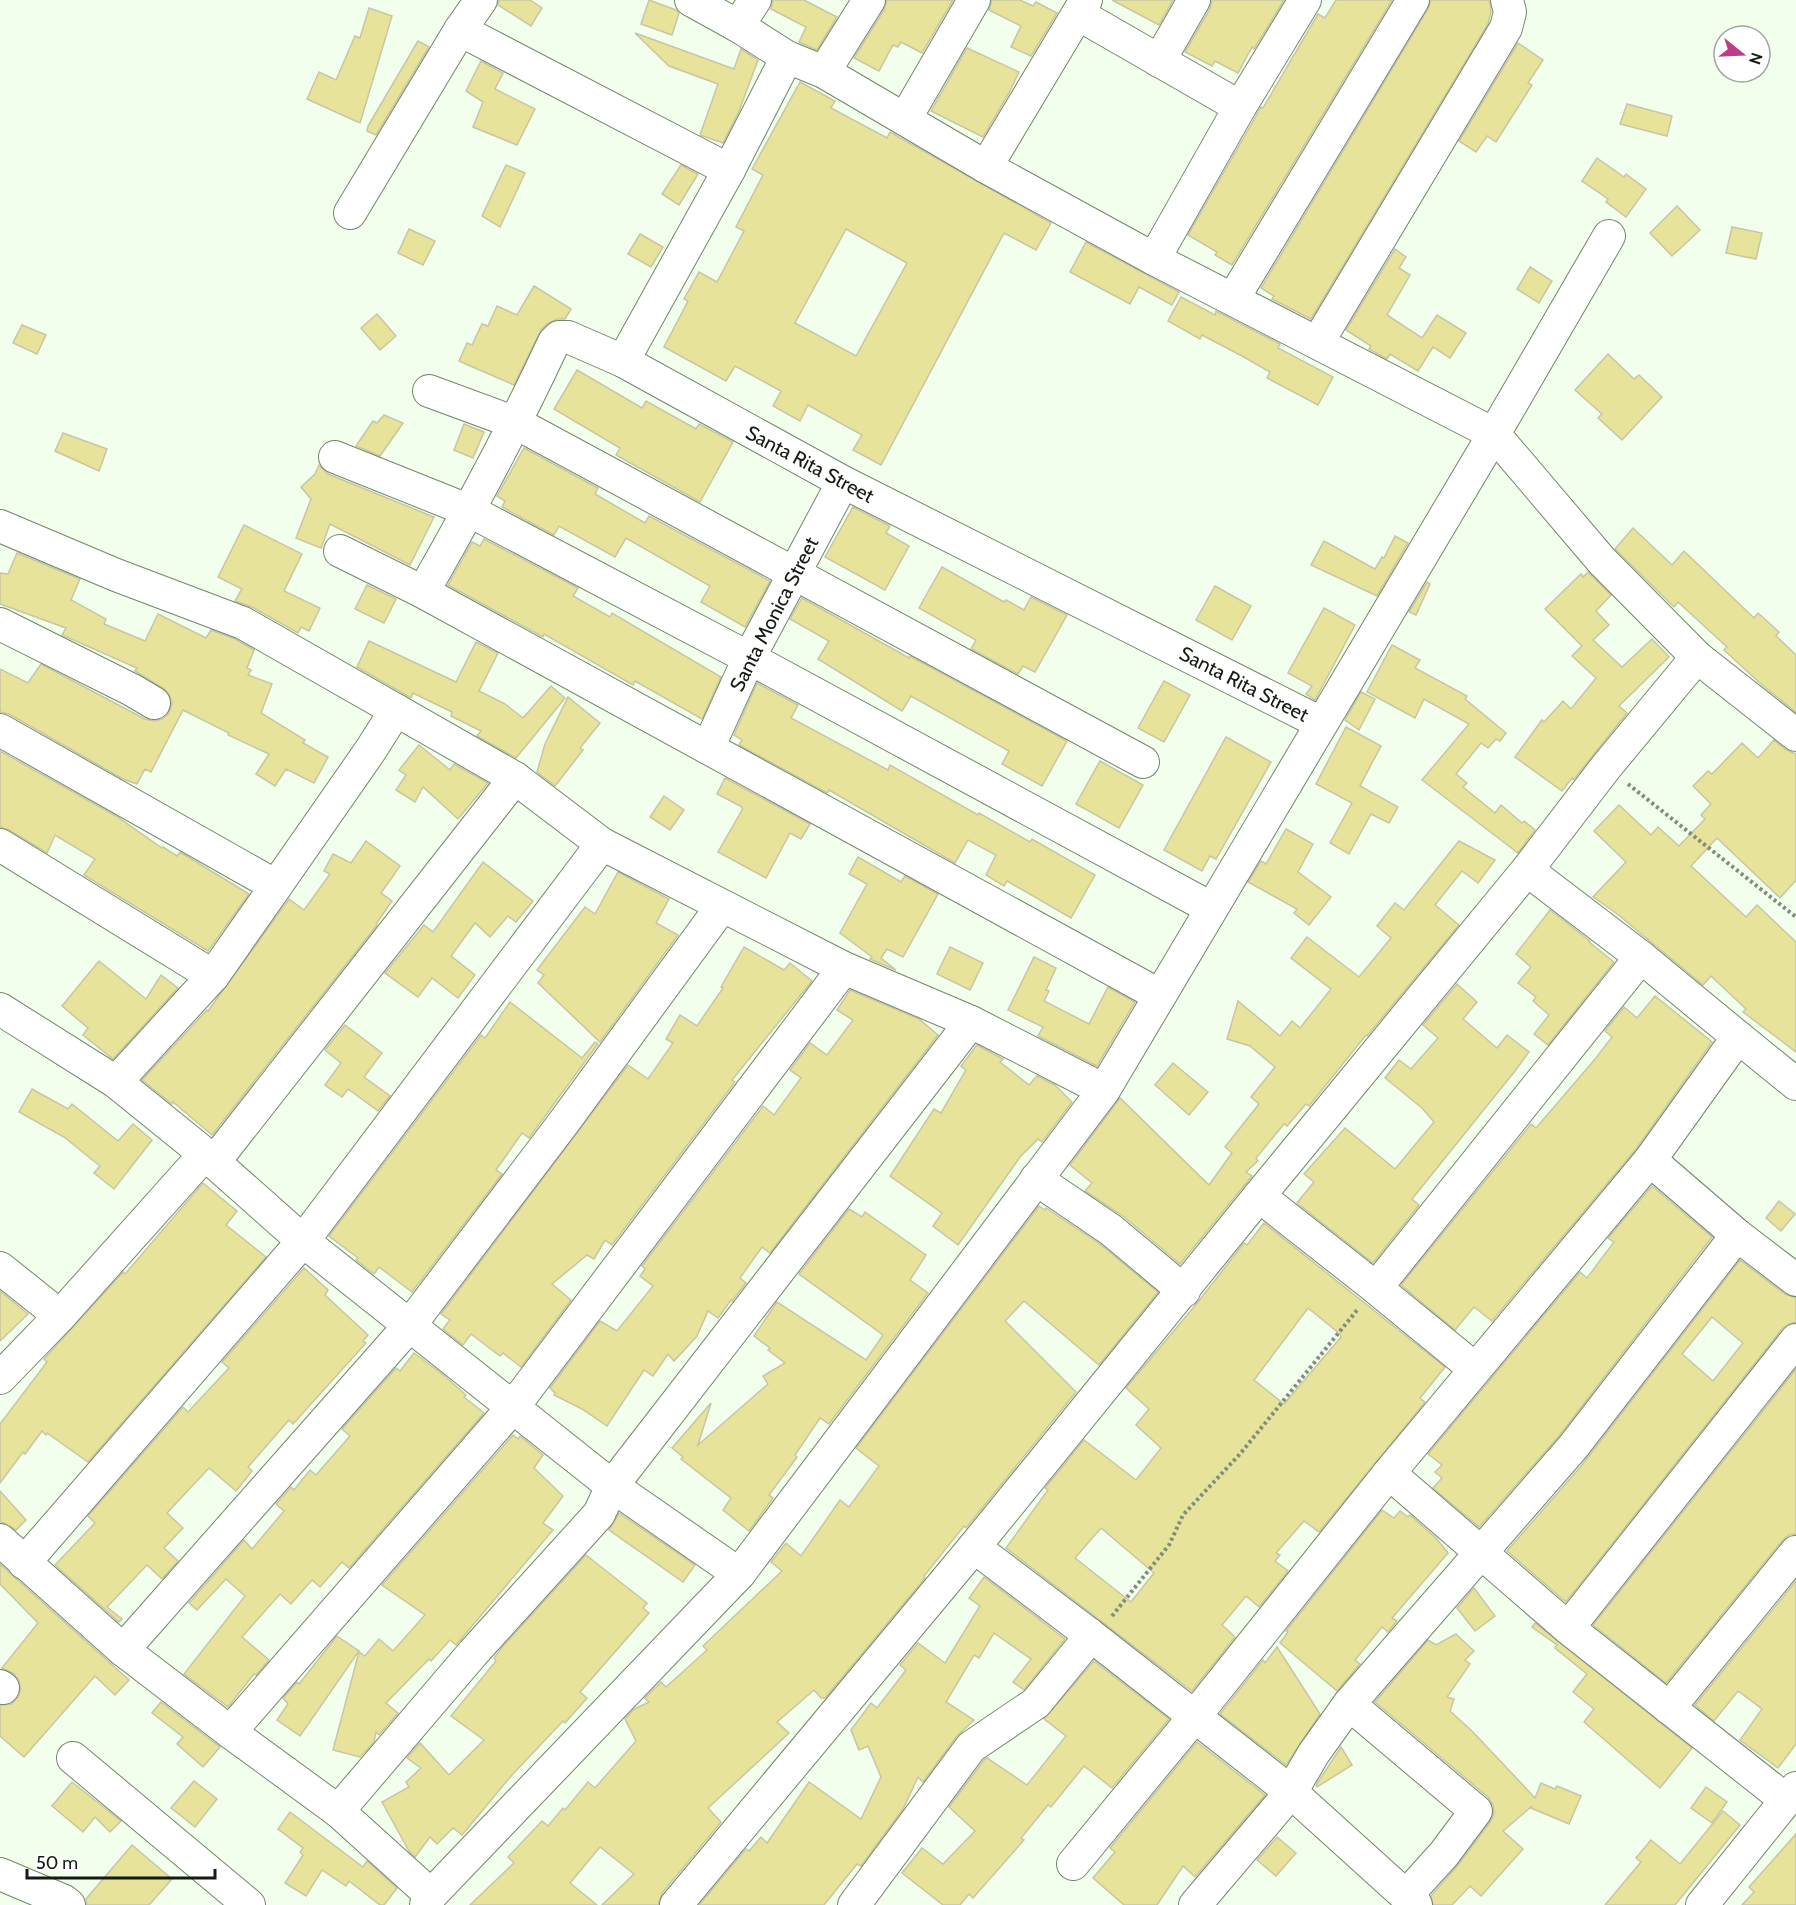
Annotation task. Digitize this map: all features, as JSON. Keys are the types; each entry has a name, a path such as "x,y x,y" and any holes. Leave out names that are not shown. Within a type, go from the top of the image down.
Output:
{"street":[{"path":"350,213 460,30 481,0"},
{"path":"691,0 746,13 787,57 824,72 986,166 1154,259 1494,434 1602,561 1697,657 1796,735"},
{"path":"824,72 869,0"},
{"path":"905,119 974,0"},
{"path":"1159,62 1194,0"},
{"path":"1154,259 1240,107 1305,0"},
{"path":"1233,299 1413,0"},
{"path":"1318,342 1506,28 1510,12 1507,0"},
{"path":"986,166 1082,7 1159,62 1240,107"},
{"path":"460,30 729,170"},
{"path":"622,361 729,170 787,57"},
{"path":"0,1540 123,1650 338,1811 428,1900 739,1574 1104,1090 1609,236"},
{"name":"Santa Rita Street","path":"423,592 470,511 516,423 554,342 559,337 568,337 622,361 843,482 1321,723"},
{"path":"429,391 516,423 1143,762"},
{"path":"335,457 470,511 749,658 1211,908"},
{"name":"Santa Monica Street","path":"708,748 749,658 843,482"},
{"path":"0,526 243,623 515,778 602,844 844,968 971,1022 1104,1090"},
{"path":"340,551 423,592 1160,995"},
{"path":"0,624 154,703"},
{"path":"676,1905 1184,1291 1259,1196 1527,870 1606,767 1697,657"},
{"path":"116,1082 213,976 370,751 396,710"},
{"path":"0,730 276,886"},
{"path":"0,1378 209,1158 515,778"},
{"path":"24,1563 303,1241 602,844"},
{"path":"0,845 213,976"},
{"path":"1527,870 1641,957 1796,1084"},
{"path":"123,1650 410,1325 564,1122 722,906"},
{"path":"1376,1288 1641,957"},
{"path":"230,1732 513,1407 844,968"},
{"path":"0,1008 116,1082 209,1158 303,1241 612,1486 739,1574"},
{"path":"338,1811 473,1653 599,1514 612,1486 971,1022"},
{"path":"1073,1864 1195,1716 1389,1473 1650,1160 1738,1037"},
{"path":"1650,1160 1737,1235 1796,1280"},
{"path":"1036,1179 1111,1230 1184,1291"},
{"path":"1259,1196 1475,1369"},
{"path":"1196,1905 1291,1792 1314,1753 1349,1704 1573,1447 1737,1235"},
{"path":"0,1268 60,1316"},
{"path":"1568,1628 1796,1340"},
{"path":"1389,1473 1568,1628 1669,1708 1791,1794 1702,1905"},
{"path":"974,1547 1091,1635 1291,1792 1411,1901 1476,1811 1349,1704"},
{"path":"1669,1708 1796,1552"},
{"path":"854,1905 971,1747 1036,1703 1091,1635"},
{"path":"73,1758 249,1905"},
{"path":"0,1874 69,1905"}],"path":[{"path":"1606,767 1796,917"},
{"path":"1091,1635 1130,1595 1169,1545 1183,1515 1240,1454 1376,1288"}],"building":[{"path":"499,0 530,0 542,8 531,26 498,5"},
{"path":"649,0 679,13 672,35 641,24"},
{"path":"773,0 804,0 837,17 817,50 799,42 806,27 771,9"},
{"path":"887,0 953,0 922,53 901,42 898,47 893,45 879,71 854,58 884,10"},
{"path":"992,0 1020,0 1033,6 1036,2 1057,13 1031,56 1011,47 1021,26 989,10"},
{"path":"1112,0 1173,0 1159,25"},
{"path":"1212,0 1284,0 1254,49 1252,47 1238,73 1215,61 1212,66 1185,52 1210,9"},
{"path":"1336,0 1392,0 1232,265 1215,255 1217,252 1188,235 1261,107 1263,108 1318,14 1325,18"},
{"path":"1431,0 1487,0 1490,2 1491,12 1488,24 1311,319 1272,299 1274,296 1261,288 1428,9"},
{"path":"369,8 392,16 360,123 307,99 319,72 336,80 355,36 360,38"},
{"path":"635,33 734,69 741,49 758,60 739,111 723,143 700,135 718,84 669,66"},
{"path":"418,41 429,47 376,135 367,131 368,126"},
{"path":"1518,43 1543,60 1528,83 1532,85 1496,142 1487,136 1476,152 1459,141"},
{"path":"967,48 1019,72 983,137 931,111"},
{"path":"481,61 503,73 495,89 535,109 517,145 473,127 483,102 466,91"},
{"path":"800,82 835,101 831,108 887,138 890,132 1051,223 1036,250 1004,233 881,465 853,450 862,435 808,405 800,421 773,406 781,391 735,366 726,381 664,347 688,301 684,299 699,272 717,282 744,231 736,227 763,175 752,169","holes":["846,229 907,263 856,356 795,323"]},
{"path":"1627,104 1672,116 1667,136 1620,124"},
{"path":"1597,158 1624,177 1626,174 1646,189 1626,217 1606,202 1608,199 1582,181"},
{"path":"506,165 525,173 500,227 482,216"},
{"path":"681,165 698,174 679,205 662,194"},
{"path":"1677,206 1700,230 1672,256 1650,233"},
{"path":"1732,227 1762,233 1756,259 1726,253"},
{"path":"409,229 435,241 423,265 398,253"},
{"path":"640,234 663,247 651,267 628,254"},
{"path":"1086,242 1179,292 1172,305 1139,287 1130,304 1070,272"},
{"path":"1395,249 1406,257 1399,268 1410,275 1387,315 1422,338 1437,315 1466,333 1450,358 1433,347 1418,371 1390,354 1387,359 1369,349 1371,346 1346,330"},
{"path":"1530,267 1552,281 1539,303 1517,289"},
{"path":"534,286 571,309 565,319 558,319 547,324 541,330 514,385 459,361 467,343 472,345 482,324 488,326 497,306 517,315"},
{"path":"1181,297 1215,315 1216,311 1280,344 1278,348 1333,377 1318,405 1267,378 1270,372 1242,356 1202,335 1200,339 1168,321"},
{"path":"377,314 396,336 380,350 361,328"},
{"path":"22,325 46,335 37,354 13,343"},
{"path":"1608,354 1634,379 1639,375 1662,397 1622,440 1598,418 1602,414 1575,390"},
{"path":"577,370 642,408 646,401 696,429 699,424 733,442 700,502 616,455 620,448 554,409"},
{"path":"384,415 403,423 380,456 356,446 373,421 377,423"},
{"path":"464,424 484,432 473,458 454,450"},
{"path":"63,433 107,449 99,471 55,451"},
{"path":"524,448 598,488 595,494 645,523 649,516 770,581 745,627 701,602 710,586 626,538 615,557 559,526 554,535 502,507 505,501 497,496"},
{"path":"319,465 328,474 434,517 410,565 330,524 321,548 296,538 311,499 301,487 315,474"},
{"path":"853,507 890,526 886,533 909,546 885,590 825,557"},
{"path":"244,525 302,554 284,591 320,608 309,631 301,627 298,633 252,607 235,601 242,589 218,577"},
{"path":"1633,528 1672,565 1684,551 1754,618 1758,613 1779,632 1776,636 1796,655 1796,712 1724,650 1727,647 1678,602 1674,607 1615,549"},
{"path":"1395,536 1408,543 1377,596 1311,565 1324,541 1375,569 1382,557 1384,558"},
{"path":"484,539 578,588 573,596 610,617 612,613 721,677 702,719 635,681 633,685 544,634 543,637 448,585 472,542 480,546"},
{"path":"17,553 80,579 71,600 106,619 104,624 145,641 158,614 206,638 211,630 235,639 254,650 247,668 251,670 248,675 272,684 261,713 305,740 303,743 328,757 314,783 286,769 275,786 256,774 269,754 183,710 151,772 145,769 137,784 123,779 9,714 0,712 0,669 28,683 41,664 145,719 154,721 162,719 169,713 172,704 169,694 135,671 137,668 62,635 66,628 0,604 0,573 8,574"},
{"path":"942,567 1004,602 1006,600 1024,610 1031,597 1067,615 1035,672 1023,666 1018,674 971,649 976,640 919,608"},
{"path":"1588,572 1611,595 1596,611 1609,625 1593,640 1622,667 1652,639 1669,657 1619,706 1627,713 1562,791 1515,757 1542,720 1544,722 1563,701 1571,709 1596,678 1572,656 1582,646 1545,609 1581,574 1583,577"},
{"path":"1427,582 1430,584 1416,615 1409,612"},
{"path":"367,585 396,599 384,623 355,609"},
{"path":"1215,586 1251,606 1232,640 1196,620"},
{"path":"802,598 909,658 910,656 1067,741 1042,786 1002,764 1009,751 911,696 902,711 818,659 829,641 790,619"},
{"path":"1324,608 1355,625 1315,700 1306,694 1312,686 1288,673"},
{"path":"369,641 456,682 476,642 498,653 479,691 505,704 523,718 551,686 565,698 516,758 477,736 481,731 451,716 452,712 413,693 411,698 357,667"},
{"path":"1392,645 1420,660 1415,668 1467,696 1465,699 1506,733 1500,741 1496,739 1488,748 1481,743 1456,774 1467,783 1463,787 1495,813 1501,805 1522,823 1524,821 1535,830 1518,853 1422,780 1469,724 1424,699 1415,718 1367,692"},
{"path":"1164,681 1190,695 1164,742 1138,728"},
{"path":"757,683 798,705 791,718 888,770 890,765 978,815 979,813 1030,842 1032,839 1095,875 1071,918 1007,881 1004,886 986,875 996,855 968,840 955,863 829,790 827,793 739,745 742,740 734,735"},
{"path":"1361,692 1375,699 1359,730 1345,720"},
{"path":"568,697 600,723 580,748 583,750 555,786 537,772 545,744"},
{"path":"1346,727 1381,746 1360,786 1398,807 1389,823 1371,814 1349,854 1330,843 1352,803 1316,784"},
{"path":"1226,737 1271,762 1216,859 1210,856 1202,871 1164,850"},
{"path":"1774,740 1796,754 1796,880 1780,898 1717,838 1691,866 1746,917 1757,905 1796,942 1796,1052 1743,1012 1746,1009 1711,976 1703,985 1616,913 1593,897 1626,862 1594,831 1619,805 1651,835 1658,827 1679,846 1705,819 1701,815 1711,804 1693,786 1708,771 1712,774 1742,743 1758,758"},
{"path":"419,745 450,770 454,764 488,783 458,819 423,787 415,802 396,790 406,775 399,770"},
{"path":"0,751 116,816 162,848 177,856 180,852 249,894 208,951 84,875 95,859 55,835 47,853 0,827"},
{"path":"1100,761 1143,785 1119,828 1076,804"},
{"path":"725,778 810,824 801,839 790,833 766,878 718,852 742,810 742,807 717,794"},
{"path":"664,796 684,810 670,830 650,817"},
{"path":"1286,829 1313,844 1298,872 1331,897 1309,925 1294,913 1297,909 1248,882 1261,861 1266,864"},
{"path":"366,841 400,866 381,893 392,901 377,925 212,1135 173,1102 172,1104 142,1080 208,1011 289,899 304,910 330,874 324,871 333,854 351,863"},
{"path":"1459,841 1495,860 1478,883 1462,871 1435,905 1459,925 1309,1106 1306,1104 1287,1126 1284,1124 1256,1158 1258,1161 1246,1172 1252,1176 1180,1264 1123,1216 1085,1191 1092,1183 1070,1165 1120,1098 1209,1185 1232,1153 1225,1147 1259,1104 1251,1097 1275,1067 1250,1046 1227,1039 1238,1001 1280,1036 1292,1021 1300,1028 1331,989 1291,958 1307,937 1359,977 1391,938 1377,926 1395,903 1404,910"},
{"path":"858,857 901,882 905,876 938,894 903,957 887,949 881,958 896,970 870,959 872,957 840,933 867,884 849,874"},
{"path":"483,862 533,901 516,922 508,916 490,937 475,923 451,956 475,975 458,998 432,978 418,997 385,973 424,925 433,932"},
{"path":"618,872 669,899 656,923 678,935 600,1042 538,983 544,975 537,970 585,907 595,914"},
{"path":"1550,910 1614,962 1548,1045 1534,1034 1549,1015 1533,1001 1536,997 1518,983 1531,967 1516,954"},
{"path":"744,947 784,970 790,963 812,981 732,1080 735,1082 612,1245 605,1240 594,1259 587,1255 552,1284 571,1300 521,1367 503,1353 500,1356 471,1334 463,1345 443,1329 450,1320 441,1314 628,1065 648,1079 673,1043 666,1039 680,1015 697,1026 723,988 721,987"},
{"path":"950,947 983,963 970,990 937,974"},
{"path":"1034,957 1056,968 1046,990 1049,991 1044,1001 1089,1024 1108,987 1135,1002 1097,1066 1038,1036 1043,1027 1008,1010"},
{"path":"99,961 146,999 161,975 178,988 113,1059 83,1035 88,1028 62,1006"},
{"path":"1457,984 1477,1002 1463,1019 1497,1048 1507,1035 1529,1052 1412,1199 1419,1205 1373,1263 1297,1203 1314,1182 1304,1174 1345,1128 1395,1169 1434,1122 1422,1108 1385,1078 1399,1060 1411,1069 1438,1038 1423,1025"},
{"path":"850,990 919,1019 938,1035 770,1253 762,1247 740,1278 746,1283 718,1318 708,1311 697,1336 674,1361 668,1354 653,1376 644,1370 607,1426 582,1409 554,1395 555,1393 550,1388 600,1321 617,1331 653,1286 640,1276 645,1269 642,1266 763,1106 774,1115 801,1078 790,1070 810,1043 827,1055 853,1020 837,1010"},
{"path":"1655,996 1712,1042 1636,1149 1492,1321 1474,1307 1455,1330 1401,1285 1531,1124 1536,1128 1596,1058 1612,1037 1605,1031 1624,1007 1637,1018"},
{"path":"510,1002 582,1058 595,1042 598,1044 529,1138 522,1133 496,1170 502,1174 412,1292 379,1267 374,1274 356,1260 358,1258 329,1236 481,1035 485,1038"},
{"path":"345,1025 382,1053 364,1077 390,1096 378,1111 348,1089 342,1097 325,1085 341,1063 325,1050"},
{"path":"977,1045 1003,1059 1000,1062 1029,1085 1037,1076 1055,1085 1072,1102 1042,1142 1038,1139 1020,1157 958,1245 933,1226 942,1213 890,1176 934,1109 941,1113 966,1070 961,1066"},
{"path":"1173,1063 1208,1092 1189,1115 1155,1085"},
{"path":"32,1089 68,1109 72,1104 118,1141 133,1124 152,1140 114,1189 94,1173 100,1166 64,1137 19,1112"},
{"path":"203,1183 237,1211 226,1225 266,1257 88,1462 42,1431 0,1483 0,1424 47,1362 44,1359 123,1272 125,1274"},
{"path":"1652,1186 1712,1237 1559,1436 1479,1527 1433,1488 1442,1478 1435,1472 1442,1465 1428,1454 1580,1272 1587,1278 1614,1242 1608,1238"},
{"path":"1779,1201 1795,1214 1781,1231 1766,1218"},
{"path":"1039,1206 1045,1210 1046,1208 1100,1244 1158,1292 1099,1365 1024,1301 1005,1321 1076,1392 825,1698 821,1698 814,1690 777,1722 789,1733 708,1808 721,1822 662,1893 658,1905 602,1905 634,1874 600,1847 570,1883 597,1905 470,1905 514,1863 508,1857 542,1821 548,1826 563,1808 565,1810 588,1782 595,1788 636,1741 625,1719 634,1709 649,1702 645,1698 661,1682 666,1687 707,1650 703,1646 782,1571 771,1562 786,1543 801,1556 840,1500 849,1507 879,1466 856,1448"},
{"path":"849,1209 862,1217 865,1212 926,1255 910,1280 928,1293 829,1424 820,1418 795,1455 797,1457 769,1495 773,1498 749,1531 723,1510 731,1498 681,1459 683,1457 672,1448 711,1403 698,1445 768,1384 763,1376 785,1363 754,1336 777,1302 866,1360 883,1335 799,1274"},
{"path":"1264,1223 1445,1367 1420,1398 1425,1402 1319,1532 1304,1521 1276,1553 1280,1555 1275,1561 1288,1571 1259,1607 1246,1596 1222,1625 1235,1637 1192,1691 1006,1548 1048,1490 1045,1488 1084,1440 1136,1480 1161,1448 1136,1425 1149,1409 1126,1388 1244,1243 1247,1245","holes":["1308,1308 1341,1337 1284,1404 1254,1380","1101,1528 1154,1573 1131,1602 1075,1558"]},
{"path":"1740,1260 1785,1294 1796,1298 1796,1322 1782,1329 1566,1602 1507,1551 1582,1465","holes":["1712,1317 1743,1343 1713,1381 1682,1354"]},
{"path":"304,1268 328,1290 325,1295 368,1335 363,1341 366,1343 293,1424 289,1420 248,1467 252,1471 236,1491 209,1468 167,1513 183,1528 164,1548 178,1561 162,1579 147,1565 107,1607 122,1619 119,1622 55,1565 95,1523 88,1516 183,1407 188,1412 229,1368 222,1362"},
{"path":"0,1291 28,1314 0,1341"},
{"path":"414,1353 442,1374 466,1395 464,1397 484,1413 349,1568 342,1562 320,1587 312,1580 291,1604 280,1594 242,1637 269,1660 256,1675 254,1674 228,1707 184,1674 245,1596 226,1579 197,1610 189,1603 244,1540 252,1549 284,1511 276,1504 291,1487 294,1490 310,1470 316,1475 350,1436 342,1429 396,1368 400,1371"},
{"path":"1796,1369 1796,1534 1789,1535 1782,1541 1666,1683 1593,1625"},
{"path":"513,1435 518,1439 520,1436 543,1455 534,1468 563,1496 543,1523 553,1530 456,1645 450,1640 386,1703 398,1713 379,1735 376,1732 374,1742 360,1757 333,1750 359,1652 365,1656 379,1639 393,1651 425,1615 382,1585"},
{"path":"0,1491 26,1520 16,1530 0,1523"},
{"path":"1382,1510 1394,1518 1400,1511 1408,1517 1410,1515 1436,1538 1448,1553 1392,1618 1397,1621 1388,1632 1382,1627 1355,1660 1360,1664 1337,1691 1280,1643 1288,1632 1286,1631"},
{"path":"619,1513 695,1565 683,1582 609,1530"},
{"path":"586,1555 647,1603 643,1608 649,1613 580,1692 587,1698 512,1775 462,1835 453,1828 437,1844 430,1837 415,1857 409,1851 382,1802 409,1787 406,1782 421,1768 407,1758 420,1743 449,1775 484,1740 451,1716 496,1661 494,1658 504,1645"},
{"path":"0,1564 129,1680 115,1695 95,1676 24,1757 0,1736 0,1705 11,1704 18,1697 21,1689 19,1680 13,1673 2,1668 38,1623 0,1584"},
{"path":"984,1577 1065,1639 1024,1690 1013,1682 1031,1659 994,1633 979,1658 974,1655 946,1702 974,1720 957,1736 923,1782 918,1777 903,1809 861,1866 857,1864 824,1905 699,1905 746,1849 749,1851 761,1837 767,1843 809,1782 861,1819 881,1777 868,1746 859,1750 851,1730 871,1703 877,1708 906,1670 900,1665 918,1643 945,1663 980,1606 969,1598"},
{"path":"1796,1581 1796,1744 1778,1768 1740,1740 1762,1709 1738,1691 1714,1721 1695,1705"},
{"path":"1474,1588 1495,1616 1475,1631 1457,1608"},
{"path":"1535,1623 1692,1748 1660,1788 1584,1722 1594,1709 1573,1692 1587,1674 1555,1648 1557,1645 1532,1627"},
{"path":"1456,1634 1474,1651 1465,1660 1470,1664 1447,1697 1454,1699 1450,1711 1535,1798 1541,1783 1555,1789 1557,1786 1581,1796 1569,1824 1531,1808 1532,1806 1503,1831 1523,1849 1481,1896 1470,1886 1452,1905 1433,1905 1431,1896 1490,1822 1494,1814 1493,1805 1488,1797 1375,1702 1428,1640 1436,1645"},
{"path":"337,1636 359,1651 300,1736 277,1720 288,1704 283,1698 297,1682 299,1684"},
{"path":"1277,1647 1320,1714 1286,1765 1220,1714 1263,1660 1265,1663"},
{"path":"1094,1661 1169,1719 1112,1788 1084,1766 1051,1807 1048,1805 1021,1838 1024,1840 973,1898 969,1894 960,1905 943,1905 902,1873 922,1848 943,1864 975,1831 949,1807 984,1760 987,1758 1027,1785 1066,1736 1044,1719"},
{"path":"161,1702 220,1747 203,1767 177,1744 183,1737 152,1713"},
{"path":"1197,1742 1265,1795 1195,1877 1183,1866 1157,1905 1124,1905 1093,1878 1115,1852 1110,1848"},
{"path":"1341,1747 1352,1765 1317,1787 1316,1785"},
{"path":"194,1781 217,1799 195,1827 171,1808"},
{"path":"72,1782 121,1821 110,1832 95,1817 83,1832 52,1806"},
{"path":"1706,1787 1727,1802 1712,1823 1691,1808"},
{"path":"1723,1811 1740,1825 1675,1905 1605,1905 1641,1862 1636,1858 1651,1840 1680,1864"},
{"path":"290,1812 363,1867 367,1861 397,1888 384,1905 380,1905 349,1881 346,1886 322,1870 306,1896 285,1883 303,1855 300,1852 303,1848 278,1829"},
{"path":"1796,1834 1796,1905 1742,1905 1754,1892 1749,1887"},
{"path":"1277,1837 1296,1853 1276,1876 1257,1860"},
{"path":"132,1845 172,1879 149,1905 87,1905 86,1899"}]}
